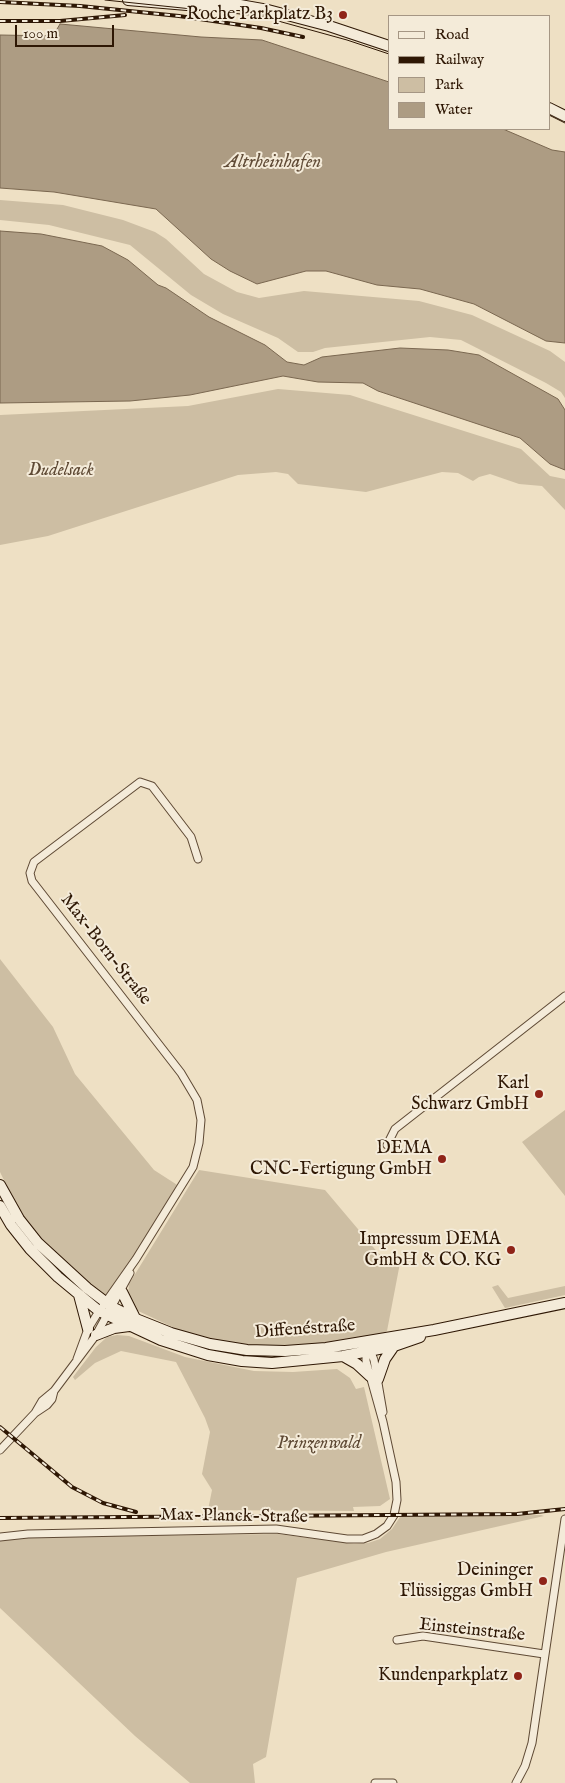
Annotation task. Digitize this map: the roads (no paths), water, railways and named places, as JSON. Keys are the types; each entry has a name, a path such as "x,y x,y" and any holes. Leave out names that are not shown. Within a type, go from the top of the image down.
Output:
{"main road":[{"path":"128,0 187,6 226,3 268,10 329,26 388,46"},
{"path":"550,108 565,116"},
{"name":"Diffenéstraße","path":"0,1185 19,1219 38,1243 106,1309"},
{"name":"Diffenéstraße","path":"0,1206 11,1225 46,1268 79,1294 161,1340 208,1354 242,1361 272,1363 343,1356 434,1330 565,1303"},
{"path":"79,1294 92,1332 132,1323 122,1292"},
{"name":"Diffenéstraße","path":"132,1323 210,1344 247,1350 285,1351 394,1346 434,1330"},
{"path":"343,1356 357,1364 374,1378 394,1346"}],"street":[{"name":"Max-Born-Straße","path":"106,1309 193,1167 199,1143 201,1124 199,1106 191,1088 181,1073 32,881 30,873 34,862 140,782 152,786 185,829 190,837 198,860"},
{"path":"387,1145 395,1129 565,996"},
{"name":"Max-Born-Straße","path":"106,1309 122,1292 136,1259"},
{"path":"0,1450 36,1413 47,1394 54,1390 77,1359 106,1309"},
{"name":"Max-Planck-Straße","path":"0,1537 28,1534 276,1529 363,1539 376,1534 387,1526 394,1515 397,1500 396,1482 384,1422 382,1400 374,1378 368,1348"},
{"name":"Einsteinstraße","path":"516,1783 525,1766 532,1744 565,1519"},
{"name":"Einsteinstraße","path":"398,1640 423,1636 544,1654"},
{"path":"375,1783 379,1781 393,1783"}],"water":[{"name":"Altrheinhafen","path":"60,24 201,37 262,40 388,82 388,130 505,130 552,150 565,152 565,343 546,341 474,304 420,289 377,285 326,271 306,271 257,284 211,259 156,209 54,192 0,188 0,35 53,36"},
{"path":"0,231 41,234 102,246 128,260 158,285 166,288 209,317 265,345 287,362 304,365 322,357 400,348 448,350 479,355 558,399 565,410 565,470 550,464 520,438 378,391 363,383 318,382 283,376 190,395 130,401 0,403"}],"tram line":[{"path":"105,0 260,16 347,40 388,54"},
{"path":"550,116 565,123"}],"railway":[{"path":"0,2 80,6 179,16 261,28 303,37"},
{"path":"0,21 60,21 125,15"},
{"path":"0,1427 72,1487 103,1503 136,1512"},
{"path":"0,1518 517,1514 565,1509"}],"place":[{"name":"Roche Parkplatz B3","path":"343,15"},
{"name":"Karl Schwarz GmbH","path":"539,1094"},
{"name":"DEMA CNC-Fertigung GmbH","path":"442,1159"},
{"name":"Impressum DEMA GmbH & CO. KG","path":"511,1250"},
{"name":"Deininger Flüssiggas GmbH","path":"543,1581"},
{"name":"Kundenparkplatz","path":"518,1676"}],"park label":[{"name":"Dudelsack","path":"61,471"},
{"name":"Prinzenwald","path":"319,1444"}]}
